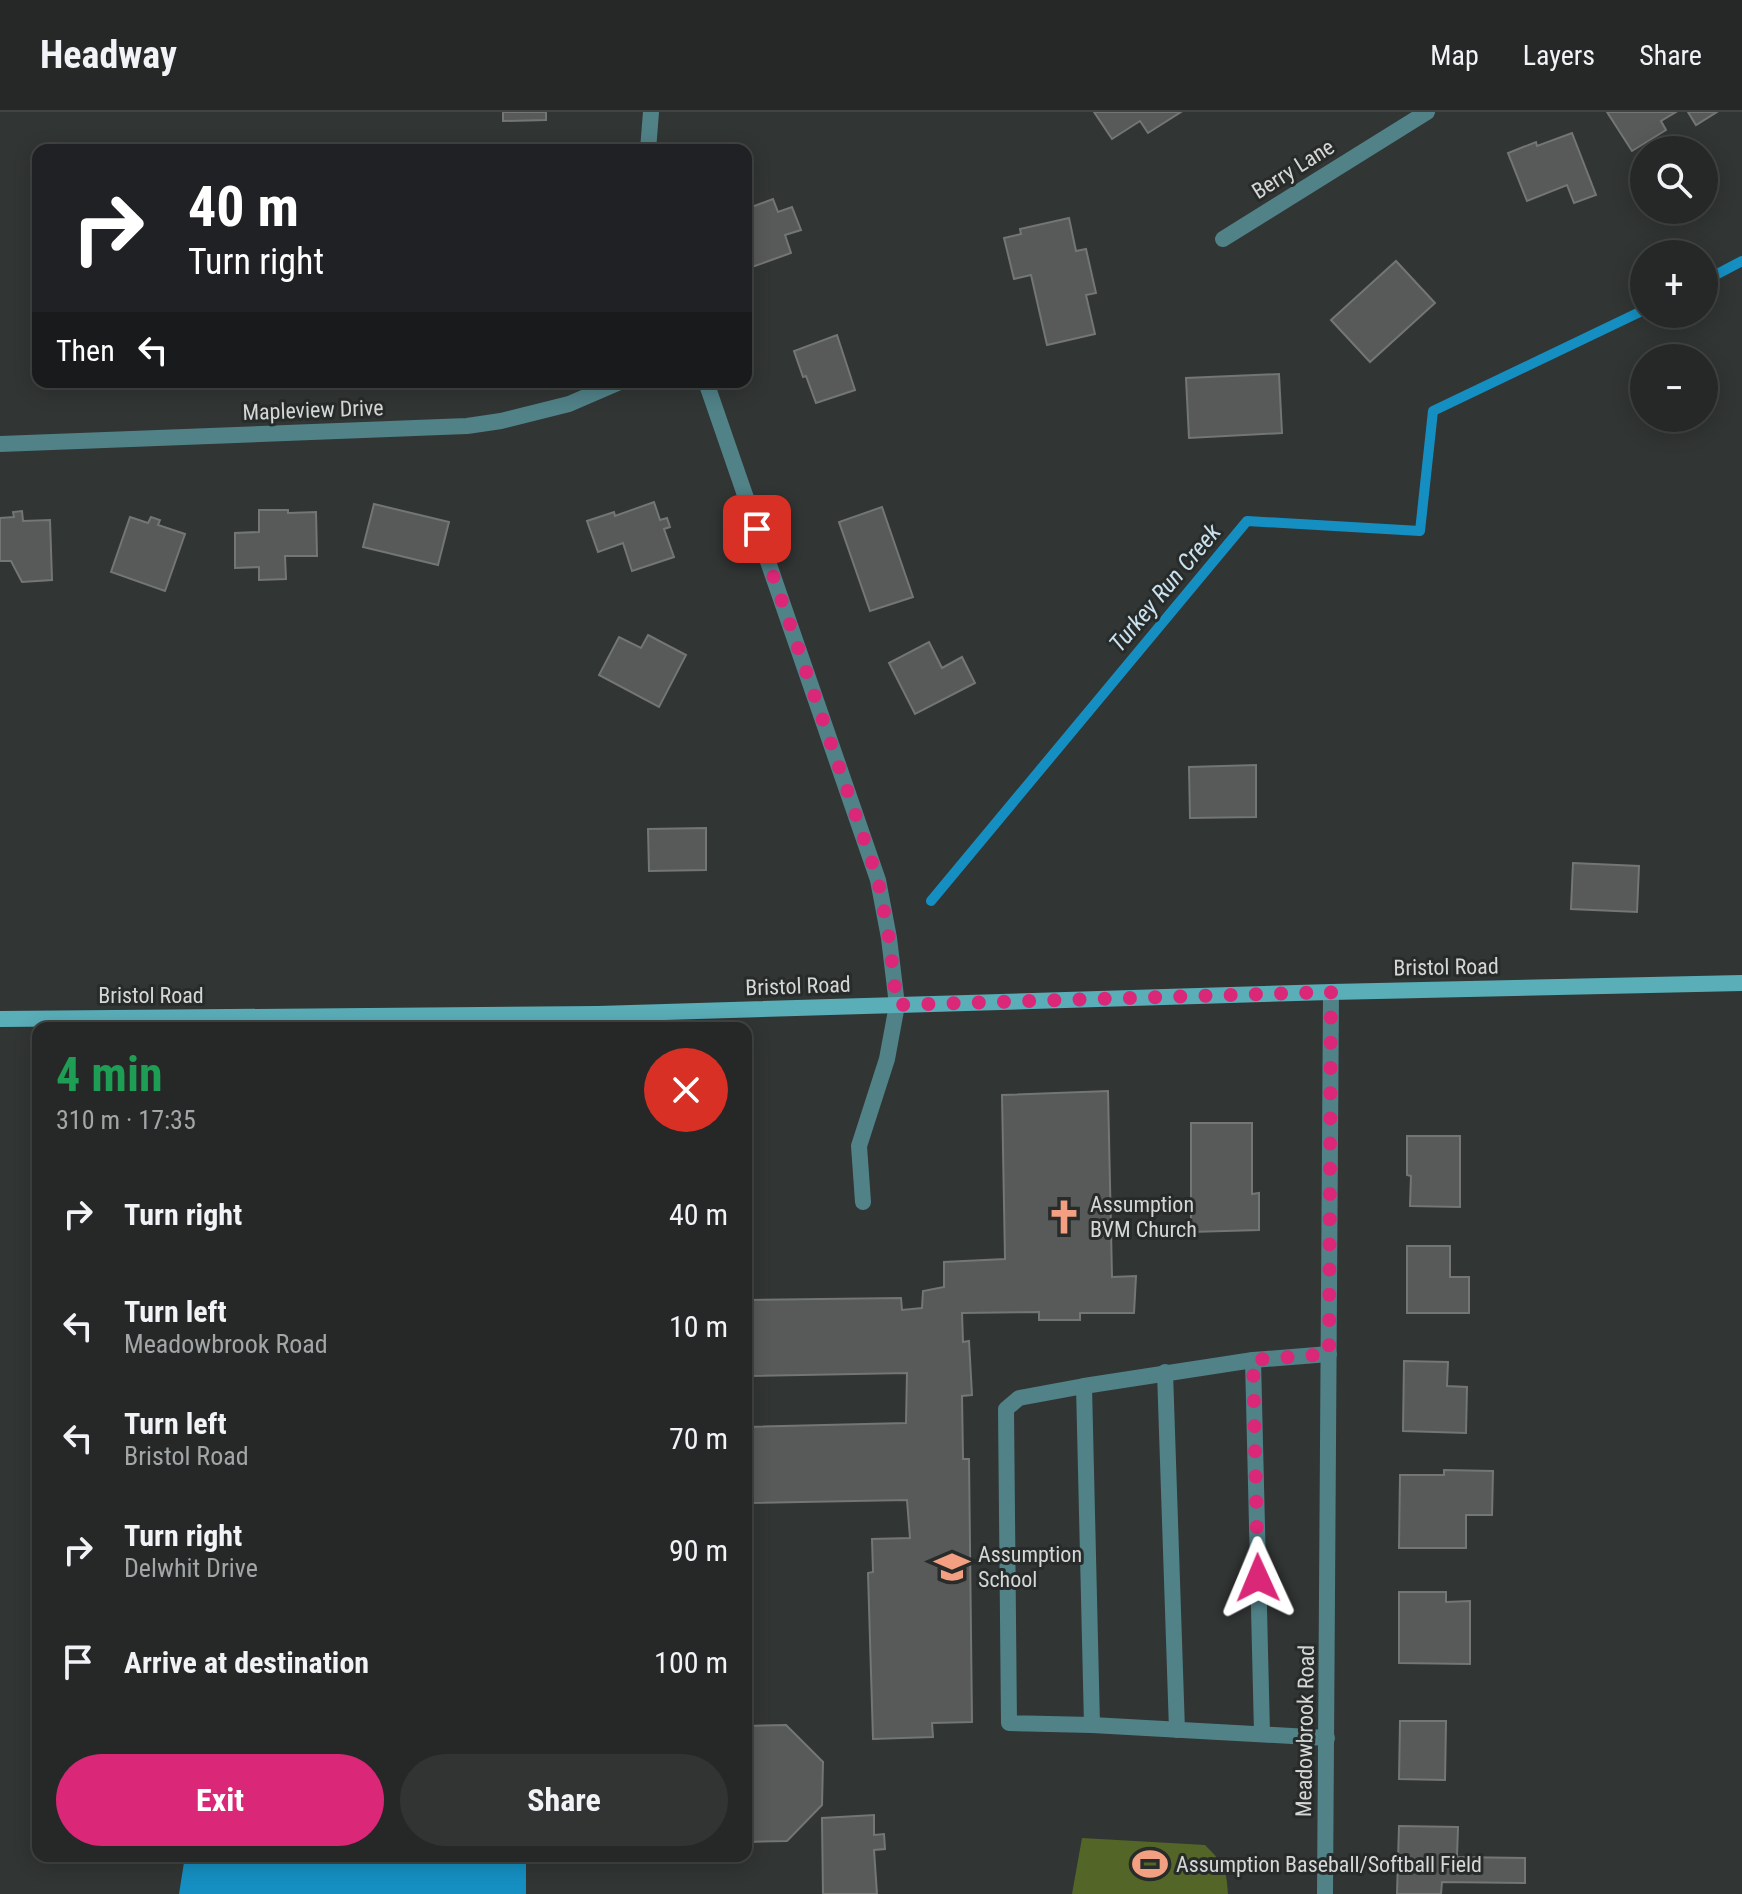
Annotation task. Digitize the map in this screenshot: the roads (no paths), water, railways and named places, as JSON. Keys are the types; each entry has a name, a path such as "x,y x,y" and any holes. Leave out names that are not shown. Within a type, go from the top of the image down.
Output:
{"main road":[{"name":"Bristol Road","path":"0,1019 598,1014 1742,983"}],"street":[{"path":"648,144 651,112"},
{"name":"Berry Lane","path":"1223,239 1427,112"},
{"name":"Mapleview Drive","path":"0,444 467,426 569,404 606,388"},
{"path":"708,388 878,880 897,1005 887,1059 859,1146 863,1202"},
{"name":"Meadowbrook Road","path":"1325,1894 1331,992"},
{"path":"1327,1738 1009,1723 1006,1409 1019,1398 1165,1372 1329,1354"},
{"path":"1253,1360 1262,1733"},
{"path":"1165,1372 1177,1730"},
{"path":"1084,1386 1092,1725"}],"water":[{"path":"184,1862 526,1862 526,1894 179,1894"}],"waterway":[{"name":"Turkey Run Creek","path":"1718,274 1742,261"},
{"name":"Turkey Run Creek","path":"931,901 1247,521 1420,531 1433,411 1630,317"}],"place":[{"name":"Assumption BVM Church","path":"1064,1217"},
{"name":"Assumption School","path":"952,1567"},
{"name":"Assumption Baseball/Softball Field","path":"1150,1864"}]}
